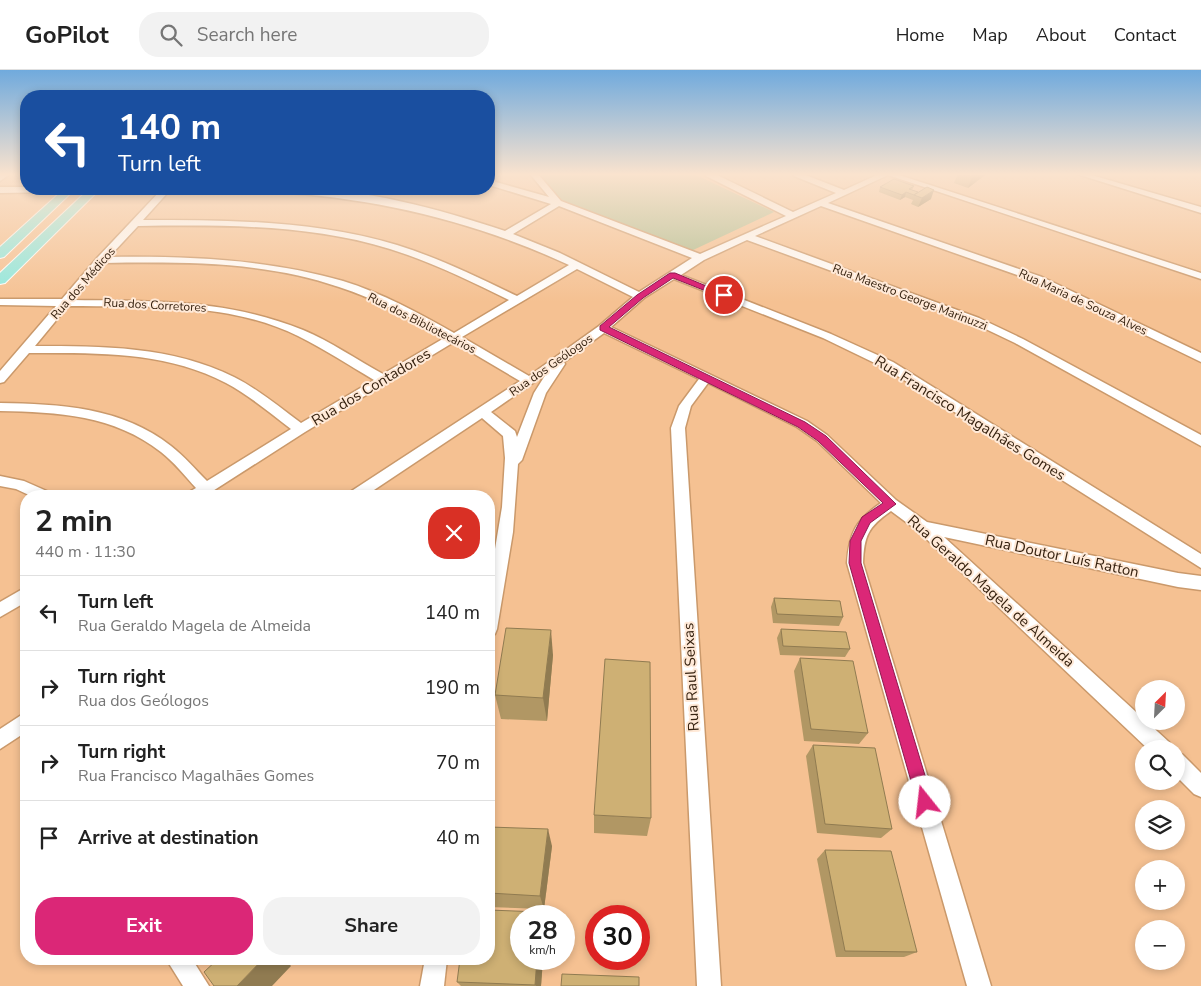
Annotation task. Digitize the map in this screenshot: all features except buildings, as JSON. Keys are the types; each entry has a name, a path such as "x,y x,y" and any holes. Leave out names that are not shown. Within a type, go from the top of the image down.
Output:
{"main road":[{"path":"0,254 40,217"},
{"path":"0,280 66,217"}],"street":[{"name":"Rua dos Médicos","path":"0,378 101,260 142,217"},
{"path":"448,217 506,234 640,296"},
{"path":"506,234 535,217"},
{"path":"593,217 700,258"},
{"name":"Rua dos Geólogos","path":"364,490 529,382 603,328 640,296 672,275 700,258 788,217"},
{"name":"Rua Maria de Souza Alves","path":"859,217 1038,279 1201,358"},
{"path":"1026,217 1201,276"},
{"path":"1033,217 1201,269"},
{"path":"137,222 250,224 290,227 361,238 427,258 464,273 518,300"},
{"name":"Rua Maestro George Marinuzzi","path":"745,236 975,320 1020,341 1201,442"},
{"name":"Rua dos Bibliotecários","path":"101,260 176,259 210,261 271,268 310,275 343,285 388,303 454,338 529,382"},
{"name":"Rua dos Contadores","path":"206,489 300,429 576,265"},
{"name":"Rua Francisco Magalhães Gomes","path":"672,275 827,336 889,365 1201,562"},
{"name":"Rua dos Corretores","path":"0,302 172,304 220,309 264,319 301,333 384,380"},
{"name":"Rua Geraldo Magela de Almeida","path":"603,328 802,424 822,438 891,504 923,527 1152,740"},
{"path":"26,349 107,350 174,358 203,367 230,379 300,429"},
{"path":"513,464 540,392 565,354"},
{"name":"Rua Raul Seixas","path":"707,377 686,402 680,416 678,428 709,986"},
{"path":"0,406 78,410 119,422 143,434 166,449 206,489"},
{"path":"482,412 510,434 513,464 510,500 495,593"},
{"path":"0,481 19,484 32,490"},
{"path":"891,504 866,520 856,541 855,563 979,986"},
{"name":"Rua Doutor Luís Ratton","path":"923,527 1168,578 1201,583"},
{"path":"0,610 20,598"},
{"path":"0,740 20,725"},
{"path":"1185,771 1201,787"},
{"path":"182,965 197,986"},
{"path":"432,986 435,965"}],"green space":[{"path":"602,217 764,217 691,251"}],"route":[{"path":"724,295 672,275 640,296 603,328 802,424 822,438 891,504 866,520 856,541 855,563 925,802"}]}
